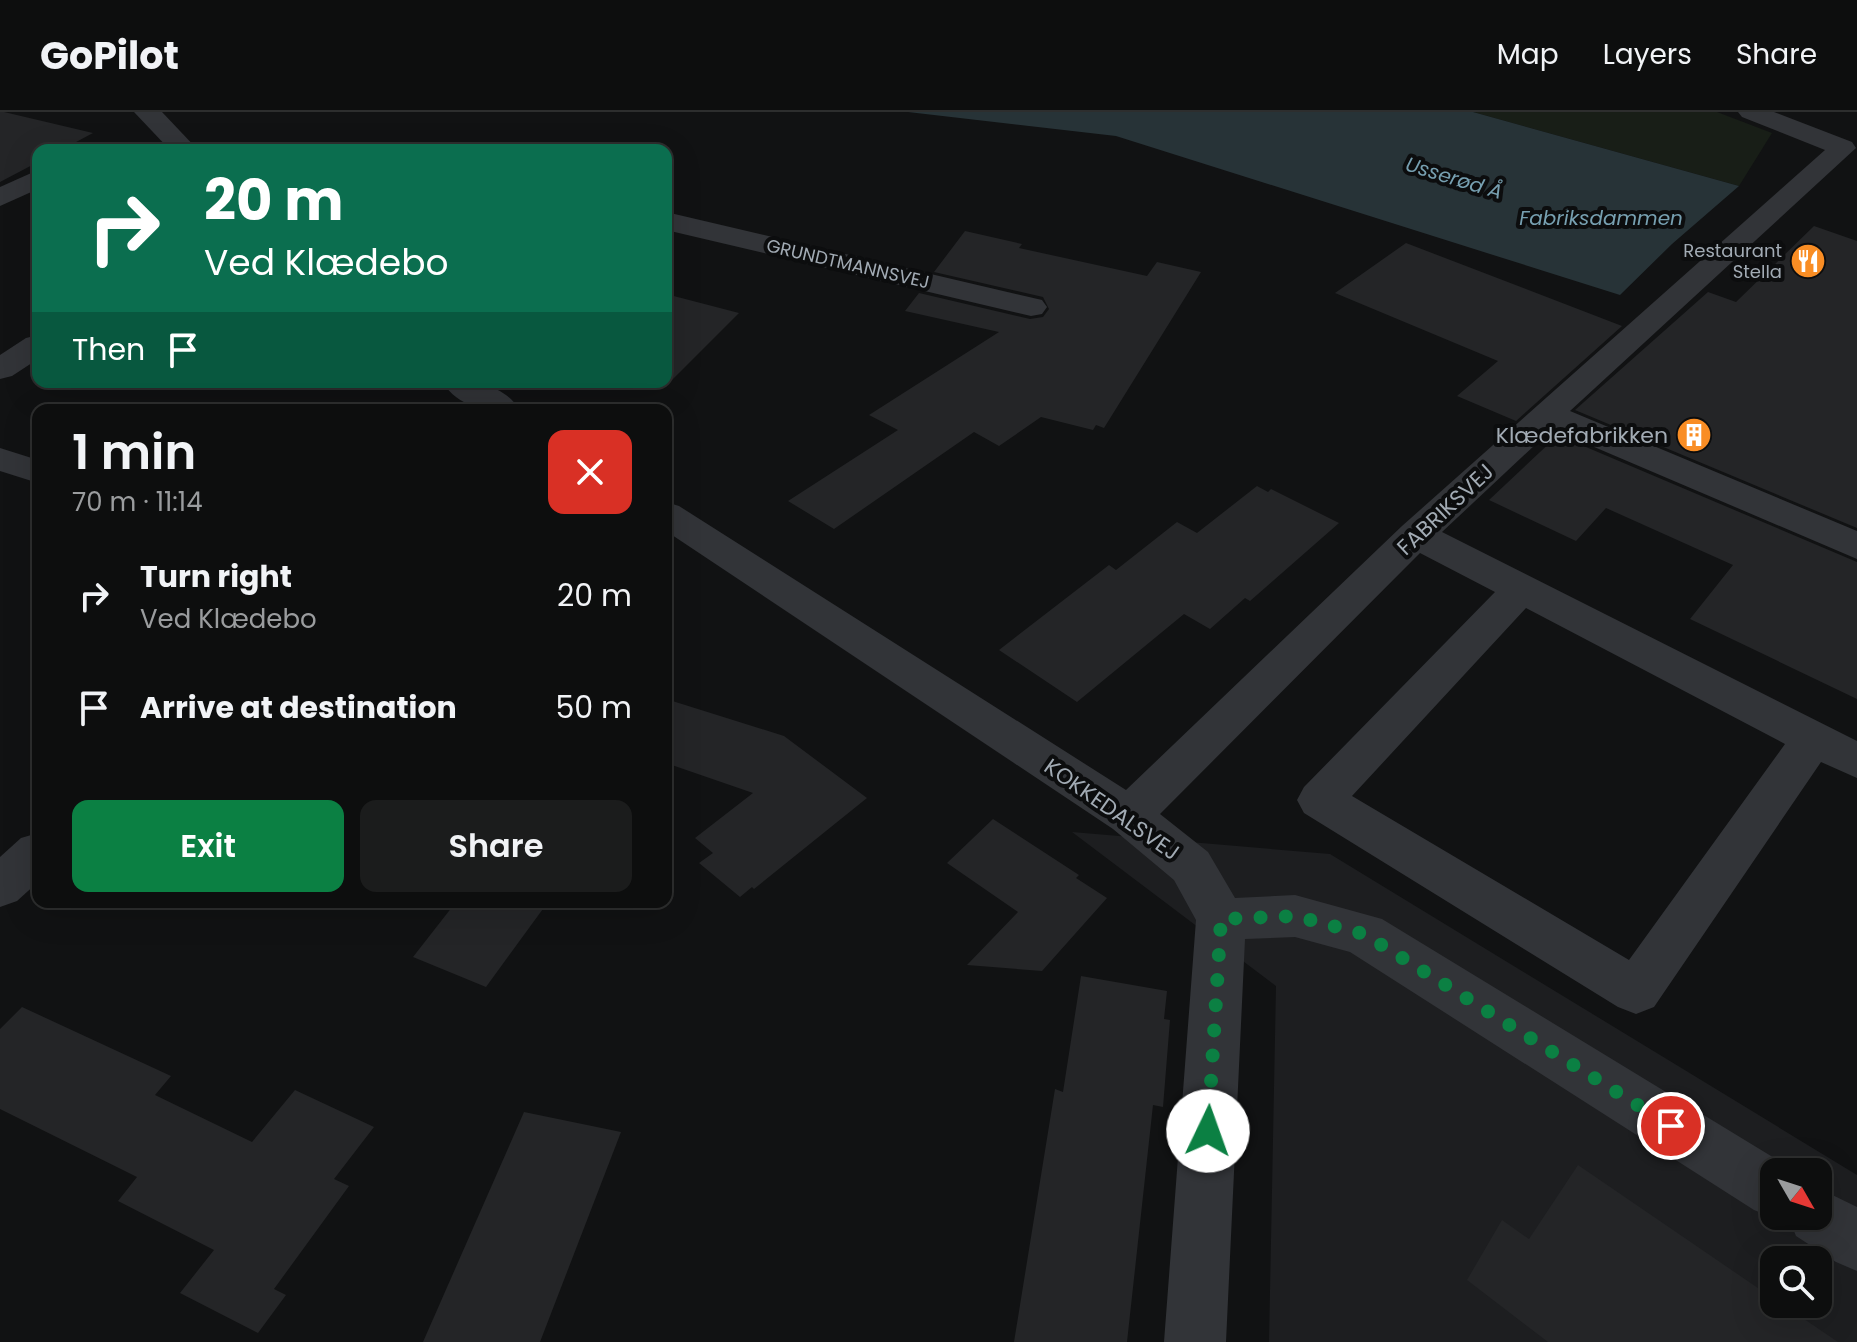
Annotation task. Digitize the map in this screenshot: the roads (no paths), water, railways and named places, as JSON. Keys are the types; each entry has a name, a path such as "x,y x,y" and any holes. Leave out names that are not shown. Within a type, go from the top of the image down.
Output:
{"street":[{"path":"147,112 179,144"},
{"name":"FABRIKSVEJ","path":"1129,816 1204,739 1416,535 1843,148 1751,112"},
{"path":"0,198 32,181"},
{"name":"GRUNDTMANNSVEJ","path":"672,222 1031,307"},
{"path":"0,369 32,349"},
{"path":"472,388 494,404"},
{"path":"1547,414 1857,546"},
{"path":"0,459 32,470"},
{"name":"KOKKEDALSVEJ","path":"672,518 1129,816 1191,866 1221,919"},
{"path":"1416,535 1857,761"},
{"path":"1521,589 1320,800 1636,991 1813,739"},
{"path":"0,887 32,858"},
{"path":"1195,1342 1221,919 1295,916 1364,934 1760,1181"},
{"path":"1832,1225 1857,1241"}],"water":[{"name":"Fabriksdammen","path":"908,112 1473,112 1739,186 1672,244 1620,295 1116,136"}],"place":[{"name":"Restaurant Stella","path":"1808,261"},
{"name":"Klædefabrikken","path":"1694,435"}],"water label":[{"name":"Usserød Å","path":"1454,178"}]}
